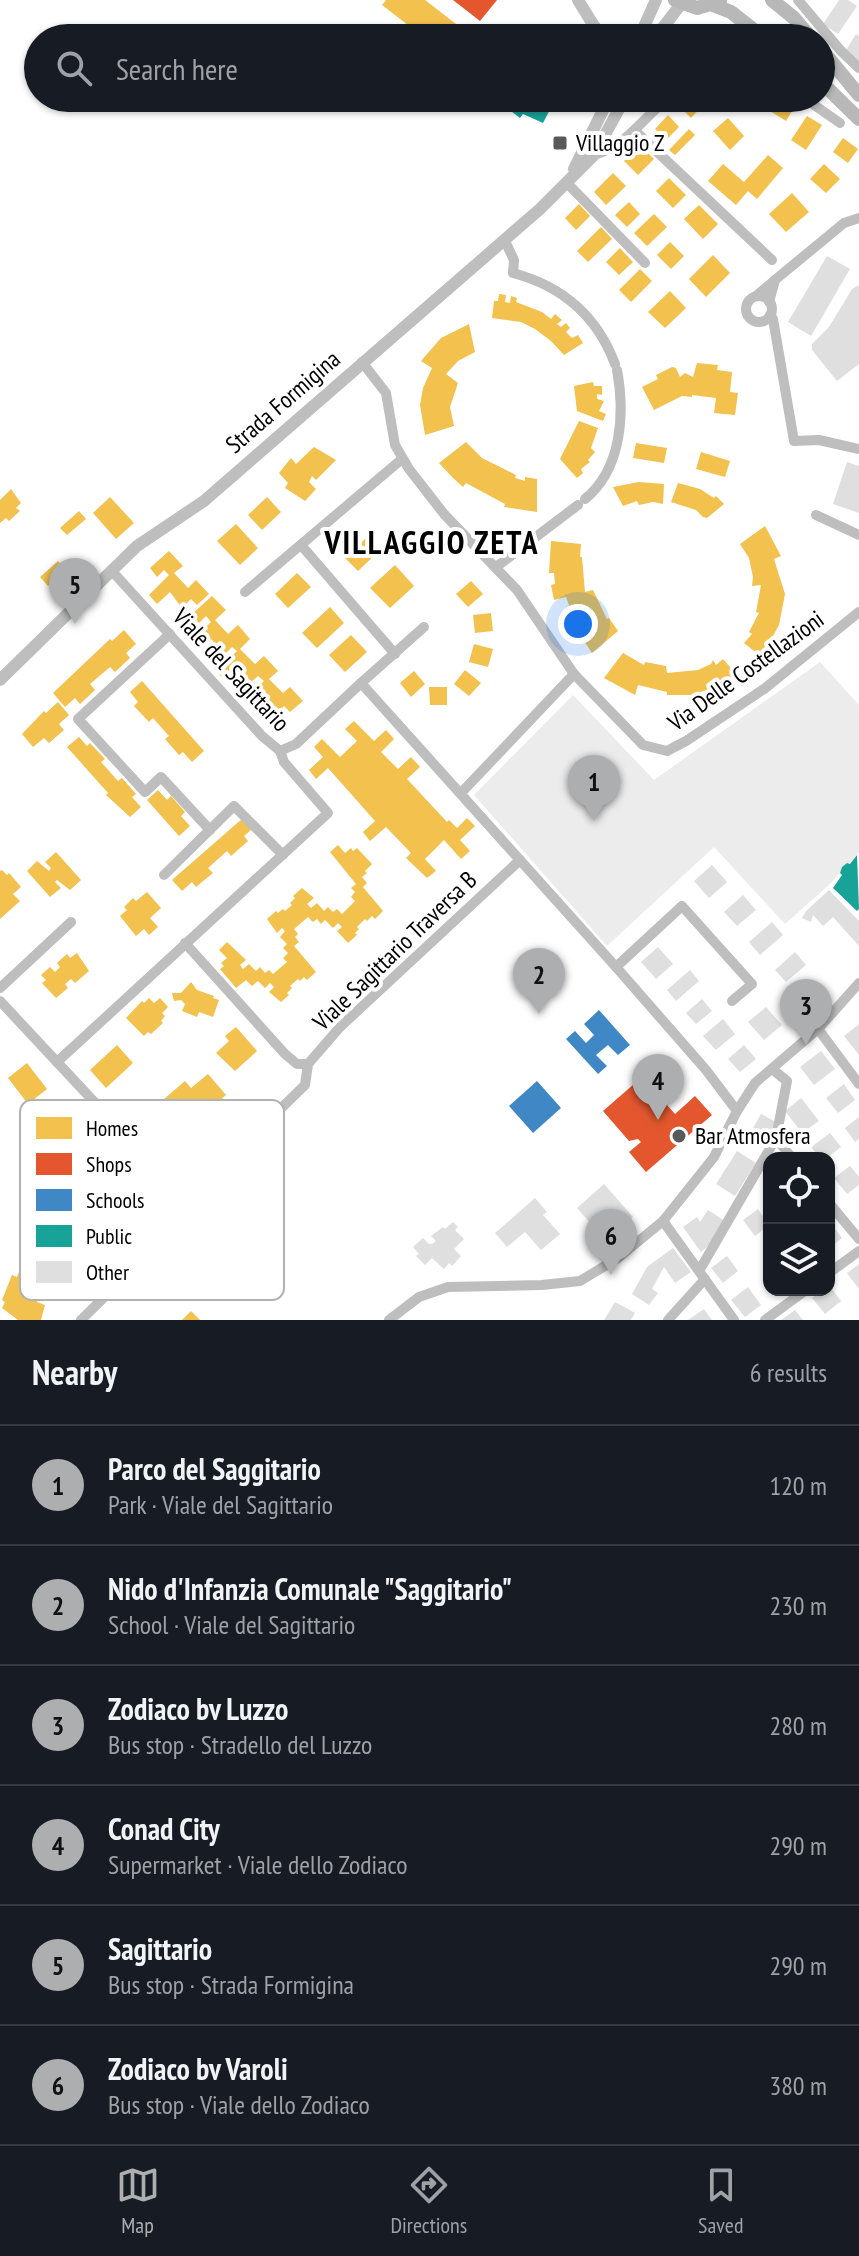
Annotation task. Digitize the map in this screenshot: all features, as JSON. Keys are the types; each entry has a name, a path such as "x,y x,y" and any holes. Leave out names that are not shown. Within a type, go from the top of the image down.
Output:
{"main road":[{"path":"772,0 799,24"},
{"path":"678,2 697,8 718,2 746,24"},
{"path":"835,66 859,95"},
{"path":"835,96 859,119"}],"street":[{"path":"578,0 593,24"},
{"path":"645,24 656,0"},
{"path":"798,0 818,24"},
{"path":"664,24 678,2"},
{"path":"835,44 859,68"},
{"name":"Strada Formigina","path":"589,153 604,112"},
{"name":"Strada Formigina","path":"0,680 137,546 204,501 505,241 567,183 616,112"},
{"name":"Strada Formigina","path":"589,153 611,151 635,131 651,112"},
{"path":"824,112 840,123"},
{"path":"635,131 772,260"},
{"path":"567,183 645,263"},
{"path":"770,315 762,321 752,320 746,307 844,223 859,218"},
{"path":"496,567 596,490 611,460 621,429 623,398 607,342 593,320 548,286 531,277 513,273 514,260 505,241"},
{"path":"775,280 769,302 770,315 794,441 819,440 859,449"},
{"path":"756,296 764,297 769,302"},
{"name":"Via Delle Costellazioni","path":"362,362 386,393 393,434 402,459 444,514 517,590 574,674 643,745 667,751 686,741 764,689 859,612"},
{"path":"245,592 402,459"},
{"path":"816,515 859,535"},
{"path":"301,545 395,654"},
{"name":"Viale del Sagittario","path":"111,570 262,736 280,751 296,744 424,627"},
{"path":"170,634 78,719 145,792 161,777 210,830"},
{"path":"461,793 574,674"},
{"path":"361,683 616,967 706,1070 737,1111"},
{"path":"57,1062 328,813 284,762 280,751"},
{"path":"164,875 234,806 283,855"},
{"name":"Viale Sagittario Traversa B","path":"284,1106 305,1085 308,1064 340,1027 520,860"},
{"path":"616,967 682,906 752,984 732,1001"},
{"path":"0,988 71,922"},
{"path":"185,943 285,1054 297,1064 308,1064"},
{"path":"389,1320 419,1297 448,1287 580,1281 618,1258 663,1221 714,1157 755,1083 818,1029 859,983"},
{"path":"0,1001 92,1100"},
{"path":"818,1029 859,1084"},
{"path":"668,1320 702,1275 776,1138 787,1081 772,1069"},
{"path":"776,1138 787,1152"},
{"path":"835,1210 859,1239"},
{"path":"663,1221 734,1320"},
{"path":"835,1269 859,1251"},
{"path":"765,1320 798,1296"},
{"name":"Viale Sagittario Traversa B","path":"81,1320 101,1300"}],"shaded area":[{"path":"820,662 859,705 859,852 831,883 785,924 714,847 607,946 474,795 573,695 654,780"}],"building: Homes":[{"path":"386,0 425,0 456,24 407,24 382,5"},
{"path":"772,112 792,112 786,121"},
{"path":"668,115 679,127 666,140 655,129"},
{"path":"807,116 822,125 806,150 791,140"},
{"path":"728,118 744,136 730,150 713,131"},
{"path":"689,129 695,135 675,155 669,150"},
{"path":"843,138 858,149 848,163 833,152"},
{"path":"640,145 654,159 638,175 624,161"},
{"path":"768,155 783,168 757,199 748,191 736,205 708,181 723,164 744,182"},
{"path":"824,164 840,179 826,193 810,179"},
{"path":"613,173 626,186 606,205 594,192"},
{"path":"669,178 686,195 673,208 656,191"},
{"path":"792,193 809,212 786,232 769,214"},
{"path":"629,202 640,214 627,227 615,215"},
{"path":"579,204 590,216 576,230 565,218"},
{"path":"699,205 718,224 703,239 684,219"},
{"path":"654,214 667,227 647,246 634,233"},
{"path":"601,227 612,239 588,262 577,251"},
{"path":"670,242 684,256 671,269 657,255"},
{"path":"620,248 633,262 619,275 606,262"},
{"path":"713,255 730,273 706,297 689,279"},
{"path":"640,269 652,281 631,302 619,290"},
{"path":"670,291 686,308 665,328 648,312"},
{"path":"499,294 506,295 505,302 510,303 511,296 517,298 516,302 551,319 555,314 562,320 557,324 561,327 566,323 570,328 566,332 572,338 578,335 583,343 564,355 535,329 521,322 492,318 494,301 498,301"},
{"path":"469,324 475,352 458,361 446,374 458,383 450,407 454,426 425,435 420,405 432,368 421,361 441,338"},
{"path":"697,363 718,365 717,370 732,372 730,392 738,393 735,415 714,413 716,398 692,395 682,396 654,410 642,387 672,367 676,368 680,377 685,373 693,377"},
{"path":"593,382 594,386 602,386 602,395 597,394 597,399 604,401 599,411 606,414 603,421 577,411 574,386"},
{"path":"579,421 598,428 591,448 595,452 577,478 560,459"},
{"path":"466,442 482,458 516,475 515,478 525,481 525,477 537,479 537,512 504,507 505,504 466,483 463,487 452,477 439,463"},
{"path":"636,443 667,448 664,463 633,458"},
{"path":"314,447 336,460 316,480 312,476 309,482 316,489 305,501 285,488 288,483 279,473 291,458 296,464"},
{"path":"701,452 730,461 725,477 696,469"},
{"path":"639,482 664,484 663,504 653,502 639,505 637,501 623,506 613,487"},
{"path":"678,483 700,489 714,498 716,496 724,504 707,518 703,517 696,510 671,502"},
{"path":"11,489 21,503 16,508 20,511 9,521 6,518 0,523 0,500"},
{"path":"110,497 134,523 116,539 93,513"},
{"path":"267,497 281,512 262,530 248,515"},
{"path":"79,511 86,519 67,535 60,528"},
{"path":"236,524 258,548 240,565 217,541"},
{"path":"765,526 781,556 774,559 785,594 779,625 759,655 744,643 752,634 749,632 759,613 756,612 761,585 752,586 749,558 740,544"},
{"path":"366,538 379,551 358,571 345,558"},
{"path":"551,541 581,544 585,592 593,590 607,619 618,631 592,653 572,623 575,622 566,597 554,600 551,585 555,584 554,573 549,573"},
{"path":"169,551 183,566 174,573 188,588 196,580 209,594 197,605 191,599 182,608 170,592 157,604 149,595 169,575 164,570 157,577 150,568"},
{"path":"58,561 66,570 48,586 40,577"},
{"path":"395,565 414,586 390,608 370,588"},
{"path":"297,573 311,587 288,608 275,594"},
{"path":"471,581 483,594 468,607 456,594"},
{"path":"212,596 226,610 215,620 228,634 238,625 250,639 240,649 255,664 264,656 278,671 269,679 283,693 290,687 303,701 290,712 284,706 278,713 263,697 257,703 249,695 264,681 258,676 250,683 237,669 225,680 216,671 237,651 232,647 225,654 211,639 199,650 191,641 211,622 206,616 199,623 191,615"},
{"path":"330,607 344,623 317,648 302,633"},
{"path":"491,613 493,631 475,633 473,615"},
{"path":"124,630 136,644 126,653 130,658 115,672 110,667 90,684 95,690 80,704 75,698 65,707 53,693 110,639 112,641"},
{"path":"351,635 367,652 345,672 329,655"},
{"path":"474,644 493,649 488,667 469,662"},
{"path":"623,653 644,665 645,662 666,666 667,673 698,670 713,660 716,665 723,659 736,674 720,686 691,695 667,695 667,692 638,685 635,695 604,678"},
{"path":"465,670 481,683 469,696 454,684"},
{"path":"414,671 425,684 411,697 400,683"},
{"path":"142,681 204,751 192,762 183,752 179,755 165,739 169,736 153,718 149,722 134,706 138,702 130,692"},
{"path":"429,687 447,687 447,705 430,705"},
{"path":"58,702 69,715 59,724 64,730 49,743 44,738 33,747 22,734 44,711 46,713"},
{"path":"354,721 374,741 386,730 394,739 381,752 398,769 411,757 420,767 407,779 447,822 449,820 457,828 467,818 475,826 460,840 470,851 461,859 444,840 425,859 436,871 427,878 406,858 411,853 386,827 370,841 363,832 375,821 328,768 316,779 309,770 323,757 314,747 322,739 340,757 357,741 345,729"},
{"path":"79,737 87,746 90,743 105,759 101,762 118,781 122,778 136,794 132,797 141,807 130,817 106,795 108,793 67,747"},
{"path":"158,790 167,800 171,796 185,812 181,816 190,826 179,836 147,800"},
{"path":"243,818 252,829 244,836 248,841 231,856 227,851 208,868 213,873 196,887 192,882 182,891 172,880"},
{"path":"338,845 345,853 357,848 372,864 362,877 367,883 363,887 383,911 375,919 372,916 367,921 365,919 357,927 357,935 348,943 337,931 342,927 338,923 333,928 325,920 321,924 317,919 313,922 308,917 294,929 299,942 294,946 316,972 307,980 304,977 300,981 298,979 281,1002 269,992 274,987 270,983 265,988 258,981 252,986 246,980 236,988 220,969 227,958 219,950 227,942 246,960 240,965 243,969 249,964 256,971 260,967 265,973 269,970 273,974 287,962 283,958 288,953 283,948 287,944 280,937 285,931 282,928 277,933 267,919 276,911 285,911 292,905 293,896 302,888 314,898 307,904 311,908 317,903 324,911 328,907 342,914 355,901 351,897 355,892 351,888 356,884 330,852"},
{"path":"56,852 81,880 70,890 57,880 55,882 61,888 50,897 27,871 37,861 49,871 51,868 45,862"},
{"path":"0,871 7,875 9,873 21,887 13,894 20,901 0,919"},
{"path":"147,892 161,908 150,918 158,927 149,935 144,929 136,936 120,916 133,898 136,901"},
{"path":"77,953 89,971 75,983 71,979 65,984 68,988 56,998 42,983 46,980 41,975 50,967 55,972 60,967 57,963 67,954 70,958"},
{"path":"191,982 197,990 219,1000 213,1017 199,1012 197,1017 182,1011 185,1004 181,1000 174,1001 172,993 181,993"},
{"path":"149,998 154,1003 160,998 168,1007 162,1013 165,1016 161,1021 163,1023 144,1036 126,1018"},
{"path":"236,1027 257,1051 235,1071 216,1053 229,1041 225,1036"},
{"path":"117,1045 133,1063 106,1088 90,1070"},
{"path":"27,1063 47,1089 33,1100 25,1100 8,1078"},
{"path":"208,1074 226,1095 220,1100 163,1100 185,1081 191,1088"},
{"path":"20,1269 20,1300 38,1300 45,1305 41,1320 18,1320 2,1308 12,1275 17,1277"},
{"path":"191,1311 200,1320 182,1320"}],"building: Shops":[{"path":"453,0 497,0 480,21"},
{"path":"642,1077 675,1114 695,1096 712,1115 646,1172 629,1152 641,1142 638,1139 629,1141 603,1111"}],"building: Schools":[{"path":"599,1010 630,1045 618,1055 608,1045 596,1055 607,1066 598,1074 566,1039 575,1031 586,1043 594,1035 584,1024"},
{"path":"537,1081 561,1108 533,1133 509,1106"}],"building: Public":[{"path":"512,112 549,112 543,123 523,114 520,118"},
{"path":"857,855 857,911 833,888 842,875 842,867 850,864"}],"building: Other":[{"path":"839,0 848,0 857,6 838,34 835,24 823,24"},
{"path":"856,34 859,36 859,61 845,52"},
{"path":"827,256 850,269 811,336 788,322"},
{"path":"859,285 859,364 837,381 812,350 812,344 829,327 852,289"},
{"path":"847,462 859,466 859,513 833,504"},
{"path":"712,865 727,882 709,898 694,881"},
{"path":"829,890 859,921 859,946 833,917 823,926 813,915 811,922 802,918"},
{"path":"743,895 756,910 737,926 724,912"},
{"path":"772,922 783,935 760,955 749,942"},
{"path":"658,947 673,964 656,979 641,962"},
{"path":"795,952 806,965 786,982 775,970"},
{"path":"690,970 699,981 676,1001 667,990"},
{"path":"812,983 825,997 803,1016 790,1001"},
{"path":"702,999 712,1011 696,1024 686,1013"},
{"path":"766,1007 782,1025 764,1040 748,1022"},
{"path":"723,1019 735,1034 716,1050 703,1036"},
{"path":"859,1024 859,1055 844,1036"},
{"path":"744,1045 756,1059 740,1072 728,1059"},
{"path":"821,1051 835,1069 814,1085 800,1067"},
{"path":"844,1084 855,1100 838,1113 826,1098"},
{"path":"801,1098 819,1121 802,1133 785,1111"},
{"path":"761,1114 776,1122 763,1145 748,1137"},
{"path":"859,1117 859,1139 855,1142 845,1128"},
{"path":"830,1133 841,1147 835,1152 815,1152 811,1147"},
{"path":"737,1151 756,1163 735,1196 716,1184"},
{"path":"850,1166 859,1177 859,1185 847,1194 835,1177"},
{"path":"604,1184 633,1217 606,1241 577,1208"},
{"path":"535,1198 547,1212 543,1215 560,1234 541,1250 525,1232 507,1247 495,1233"},
{"path":"758,1209 763,1216 763,1230 755,1236 743,1220"},
{"path":"708,1210 725,1221 701,1252 683,1227 697,1217 700,1222"},
{"path":"453,1222 458,1227 455,1230 464,1239 454,1249 461,1256 452,1266 449,1263 444,1269 432,1258 425,1265 416,1256 419,1254 413,1247 423,1238 432,1244 436,1241 431,1236"},
{"path":"835,1229 842,1238 835,1243"},
{"path":"673,1248 691,1272 675,1283 664,1267 652,1289 658,1293 649,1305 632,1294 647,1267"},
{"path":"727,1256 738,1271 723,1283 711,1268"},
{"path":"859,1264 859,1289 847,1273"},
{"path":"748,1287 761,1305 745,1317 731,1300"},
{"path":"835,1293 841,1301 825,1314 812,1298 835,1296"},
{"path":"615,1302 635,1313 631,1320 604,1320"},
{"path":"704,1309 712,1320 688,1320"},
{"path":"795,1310 803,1320 781,1320"}],"place":[{"name":"Villaggio Z","path":"560,143"},
{"name":"Sagittario","path":"75,624"},
{"name":"Parco del Saggitario","path":"594,821"},
{"name":"Nido d'Infanzia Comunale \"Saggitario\"","path":"539,1014"},
{"name":"Zodiaco bv Luzzo","path":"806,1045"},
{"name":"Conad City","path":"658,1120"},
{"name":"Bar Atmosfera","path":"679,1136"},
{"name":"Zodiaco bv Varoli","path":"611,1275"}],"district":[{"name":"VILLAGGIO ZETA","path":"432,543"}]}
